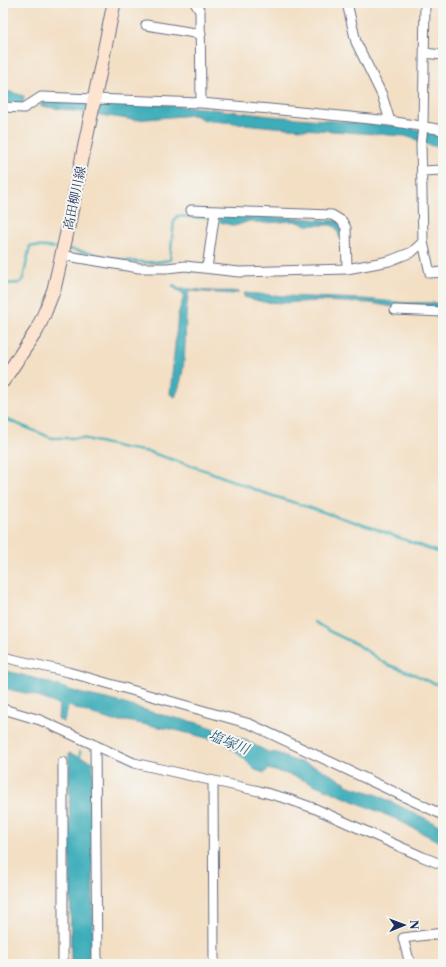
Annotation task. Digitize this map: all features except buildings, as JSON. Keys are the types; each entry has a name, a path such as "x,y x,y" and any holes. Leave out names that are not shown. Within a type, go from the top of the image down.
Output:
{"main road":[{"name":"高田柳川線","path":"3,381 37,330 46,312 54,289 114,3"}],"street":[{"path":"195,3 200,11 201,103"},
{"path":"347,3 356,42 382,95 390,121"},
{"path":"425,3 423,127 421,144 423,242 430,273 443,272"},
{"path":"146,25 201,34"},
{"path":"424,53 443,55"},
{"path":"3,108 24,108 41,97 93,105 201,103 390,121 443,130"},
{"path":"422,171 443,170"},
{"path":"191,210 214,216 332,215 342,222 346,228 347,269"},
{"path":"207,268 214,216"},
{"path":"63,250 139,268 167,268 185,266 239,272 347,269 389,261 412,252 423,242"},
{"path":"395,310 443,312"},
{"path":"3,657 68,672 250,724 443,815"},
{"path":"3,710 40,720 134,763 288,799 316,809 443,865"},
{"path":"95,745 97,964"},
{"path":"63,964 64,762"},
{"path":"213,781 214,964"},
{"path":"410,964 403,938 443,933"}],"water":[{"path":"3,92 11,92 24,96 23,103 3,103"},
{"path":"42,102 90,104 156,104 271,116 399,126 443,135 443,148 424,144 423,142 405,136 274,127 204,120 194,115 135,120 40,106"},
{"path":"219,216 297,218 336,221 341,223 344,240 340,238 336,227 330,225 307,225 294,221 264,223 249,221 235,226 220,222"},
{"path":"174,284 179,289 239,292 233,294 189,291 183,372 175,397 170,394 178,315 184,296 172,286"},
{"path":"244,293 364,299 406,303 443,303 443,309 394,307 370,303 318,301 282,303 263,302 244,297"},
{"name":"塩塚川","path":"3,670 41,680 79,693 198,723 243,739 270,753 278,753 290,759 308,764 345,782 346,785 375,794 443,827 443,844 396,819 294,776 268,769 265,773 255,770 242,757 223,742 175,730 126,721 113,721 68,706 63,722 58,719 59,705 34,695 3,688"},
{"path":"69,753 93,762 93,964 71,964"}],"waterway":[{"path":"67,249 131,261 157,262 170,260 174,220 177,216 221,219"},
{"path":"3,284 20,283 23,279 30,246 60,248"},
{"path":"3,418 52,438 82,438 149,452 210,472 261,492 373,528 443,554"},
{"path":"315,622 331,632 358,645 386,664 443,686"},
{"path":"80,751 80,760"}]}
